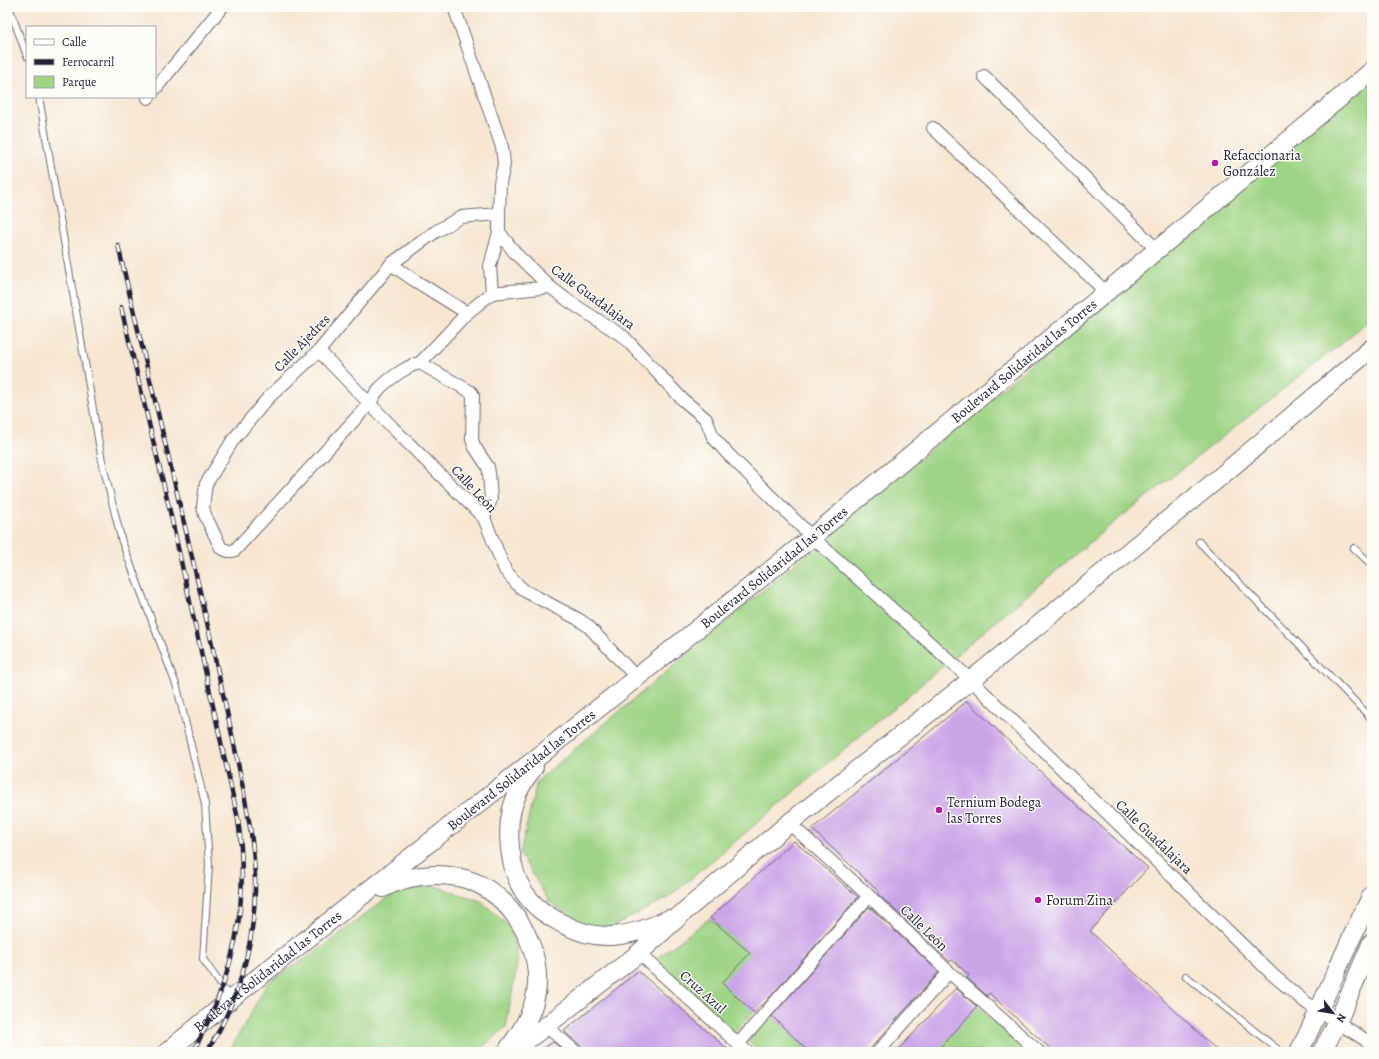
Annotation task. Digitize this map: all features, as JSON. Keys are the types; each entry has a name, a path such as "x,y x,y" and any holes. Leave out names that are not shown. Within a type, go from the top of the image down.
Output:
{"main road":[{"name":"Boulevard Solidaridad las Torres","path":"167,1052 231,999 548,749 812,537 1372,71"},
{"path":"511,1052 639,953 686,910 789,823 971,680 1214,482 1372,348"},
{"path":"548,749 527,776 521,787 514,801 509,825 510,852 513,867 522,889 530,901 542,912 567,926 597,936 625,935 639,932 653,927 686,910"},
{"path":"347,908 401,880 414,876 428,875 458,877 472,882 497,897 513,913 525,931 531,944 537,972 535,998 529,1014 518,1036 506,1052"},
{"path":"1299,1052 1367,919 1372,895"},
{"path":"1322,1052 1338,1022 1372,942"}],"street":[{"path":"156,88 222,7"},
{"path":"454,7 502,147 504,164 500,183 498,214 499,232 490,266 492,293"},
{"path":"984,76 1157,250"},
{"path":"933,128 1107,293"},
{"name":"Calle Ajedres","path":"369,404 232,552 221,548 203,508 206,484 233,440 268,398 319,351 391,264 435,232 461,217 498,214"},
{"name":"Calle Guadalajara","path":"499,232 516,254 550,287 570,302 624,337 682,398 706,418 713,437 728,454 812,537 971,680 1273,975 1319,1012 1338,1022 1372,1044"},
{"path":"391,264 467,313"},
{"path":"369,404 379,389 386,382 414,364 420,363 467,313 492,293 550,287"},
{"name":"Calle León","path":"319,351 369,404 484,518 505,570 518,586 588,626 636,677"},
{"path":"420,363 471,392 473,395 472,439 474,446 488,467 489,473 490,498 484,518"},
{"name":"Calle León","path":"789,823 949,972 1039,1052"},
{"path":"742,1048 869,896"},
{"name":"Cruz Azul","path":"639,953 742,1048"},
{"path":"878,1052 949,972"},
{"path":"546,1026 576,1052"}],"lane":[{"path":"9,7 26,53"},
{"path":"39,98 102,460 122,542 177,687 205,804 209,865 203,960 231,999"},
{"path":"1199,542 1372,719"},
{"path":"1354,548 1372,565"},
{"path":"1186,976 1281,1052"}],"green space":[{"path":"1372,77 1372,317 1348,338 1102,532 669,897 596,935 549,901 520,854 537,781"},
{"path":"435,886 481,901 510,927 518,958 506,1027 477,1052 229,1052 268,982 320,949 397,890"},
{"path":"710,918 750,953 754,1013 732,1035 656,959"},
{"path":"977,1006 1027,1052 936,1052"},
{"path":"771,1015 805,1048 800,1052 760,1052 747,1041"}],"building":[{"path":"967,701 1061,791 1148,868 1090,931 1219,1052 1054,1052 989,993 987,996 967,978 969,975 952,960 950,962 812,829"},
{"path":"794,841 858,897 762,1006 761,1005 754,1013 722,983 750,953 710,918"},
{"path":"869,907 939,972 867,1052 809,1052 772,1016"},
{"path":"638,971 731,1052 583,1052 581,1046 564,1031"},
{"path":"956,988 977,1007 936,1052 896,1052"},
{"path":"553,1042 565,1052 539,1052"}],"railway":[{"path":"118,245 206,618 238,765 253,848 255,876 254,912 247,954 235,995 218,1033 207,1052"},
{"path":"121,307 169,507 238,819 242,881 240,911 235,940 219,996 193,1052"}],"place":[{"name":"Refaccionaria González","path":"1215,163"},
{"name":"Ternium Bodega las Torres","path":"939,810"},
{"name":"Forum Zina","path":"1038,900"}]}
